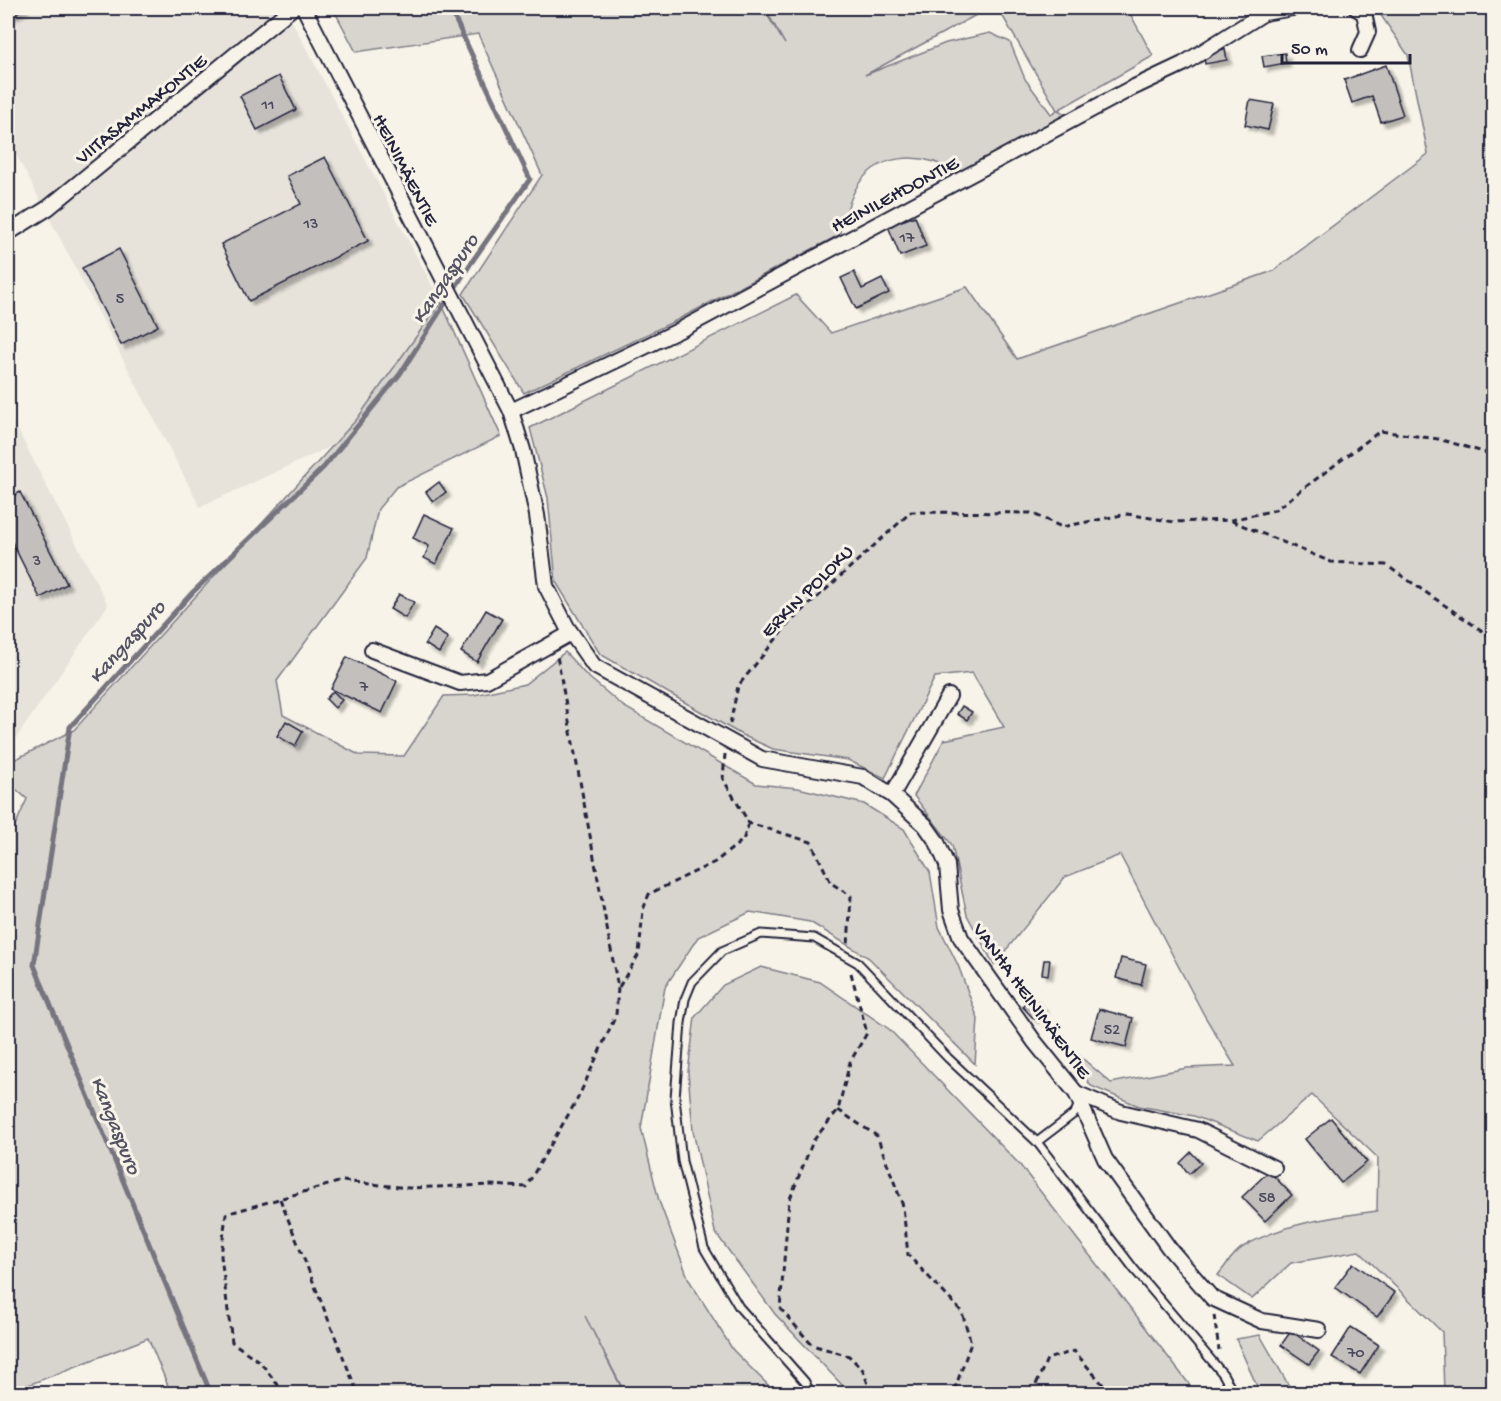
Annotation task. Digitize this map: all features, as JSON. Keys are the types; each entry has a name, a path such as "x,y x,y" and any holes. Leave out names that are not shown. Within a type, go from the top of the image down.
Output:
{"street":[{"name":"VIITASAMMAKONTIE","path":"8,233 48,208 292,8"},
{"name":"HEINIMÄENTIE","path":"304,8 511,411"},
{"name":"HEINILEHDONTIE","path":"511,411 682,329 1128,90 1182,64 1264,13 1293,8"},
{"path":"1356,8 1364,13 1368,32 1360,50"},
{"name":"VANHA HEINIMÄENTIE","path":"511,411 523,450 537,515 546,586 571,633 594,666 762,759 830,769 863,777 892,795 925,825 937,842 947,865 951,910 961,938 1034,1041 1078,1097 1105,1159 1124,1189 1168,1248 1212,1298 1262,1321 1319,1330"},
{"path":"372,650 460,683 487,680 571,633"},
{"path":"892,795 949,696"},
{"path":"1078,1097 1121,1112 1198,1130 1274,1168"}],"lane":[{"path":"811,1394 805,1382 739,1307 715,1270 697,1228 682,1161 675,1098 681,1023 685,999 692,982 722,951 761,934 814,938 858,963 948,1058 1037,1142 1134,1269 1223,1374 1234,1394"},
{"path":"1037,1142 1075,1113 1078,1097"}],"path":[{"name":"ERKIN POLOKU","path":"749,823 723,779 726,741 738,686 797,616 911,512 1031,513 1062,527 1127,514 1174,522 1231,520 1275,510 1380,431 1438,439 1494,455"},
{"path":"1231,520 1331,562 1386,565 1494,639"},
{"path":"285,1394 260,1362 232,1342 221,1256 226,1214 342,1181 409,1188 489,1185 526,1187 578,1098 616,1015 618,988 555,643"},
{"path":"618,988 639,954 643,910 650,894 715,862 743,840 749,823 811,842 831,883 851,896 846,956 867,1033 850,1062 838,1110 813,1141 789,1201 780,1308 812,1345 849,1356 863,1370 869,1387 865,1394"},
{"path":"838,1110 877,1136 903,1206 908,1255 962,1312 971,1343 954,1394"},
{"path":"280,1199 358,1394"},
{"path":"1212,1298 1223,1374"},
{"path":"1032,1394 1047,1359 1074,1352 1111,1394"}],"shaded area":[{"path":"8,8 285,8 441,302 356,435 200,507 8,139"},
{"path":"333,8 763,8 785,44 765,8 989,8 865,75 946,43 990,33 1010,42 1025,79 1051,114 1057,110 998,8 1127,8 1153,56 1058,110 1067,115 957,173 930,161 915,158 888,162 875,168 864,177 855,190 839,235 677,320 524,393 463,294 542,175 478,34 356,52"},
{"path":"1376,8 1493,8 1493,1393 1444,1393 1442,1332 1359,1251 1291,1263 1252,1299 1218,1275 1239,1250 1274,1232 1325,1219 1377,1211 1378,1158 1312,1095 1258,1141 1194,1116 1139,1106 1091,1086 1053,1033 1111,1083 1187,1068 1235,1066 1204,1015 1120,855 1065,877 994,965 967,915 952,845 914,796 944,740 1004,727 972,673 935,677 885,778 848,760 773,749 742,735 600,654 556,582 548,498 530,428 796,295 831,333 967,287 1017,359 1273,271 1428,154 1408,55"},
{"path":"441,302 501,436 396,487 378,509 367,558 277,681 283,715 359,755 404,756 444,696 474,695 525,684 565,652 586,675 623,706 756,784 798,788 864,804 904,829 930,872 939,927 958,965 978,1019 975,1064 869,958 810,922 750,912 698,937 665,987 641,1128 659,1201 689,1280 733,1350 776,1393 625,1393 585,1316 624,1393 171,1393 148,1338 8,1393 8,842 27,799 8,782 8,763 74,730 357,419"},
{"path":"8,411 108,605 8,750"},
{"path":"761,967 820,982 889,1029 1020,1165 1196,1393 842,1393 843,1386 775,1314 715,1232 693,1131 688,1072 695,1017 723,985"},
{"path":"1260,1335 1293,1393 1260,1393 1236,1339"}],"building":[{"path":"8,8 25,8 8,17"},
{"path":"1225,49 1227,60 1205,64 1203,53"},
{"path":"1285,53 1286,63 1264,67 1262,56"},
{"path":"1386,65 1403,115 1381,122 1372,96 1352,103 1344,80"},
{"path":"279,76 296,110 257,130 240,96"},
{"path":"1250,100 1274,104 1268,130 1245,125"},
{"path":"325,157 368,241 249,301 221,244 301,204 287,176"},
{"path":"915,216 926,246 900,256 888,226"},
{"path":"119,249 158,326 121,345 82,268"},
{"path":"854,272 862,289 882,279 889,293 856,309 841,278"},
{"path":"439,482 446,492 433,502 426,492"},
{"path":"20,492 67,584 40,598 8,534 8,499"},
{"path":"424,514 454,528 436,564 424,558 429,546 413,538"},
{"path":"399,594 414,602 405,618 390,609"},
{"path":"486,610 502,619 477,662 461,652"},
{"path":"434,629 448,638 439,653 425,644"},
{"path":"347,657 397,681 382,713 331,689"},
{"path":"333,691 342,700 335,708 326,699"},
{"path":"962,706 972,712 967,720 957,714"},
{"path":"286,721 303,731 295,746 277,736"},
{"path":"1121,958 1146,964 1141,985 1116,978"},
{"path":"1044,960 1050,960 1048,975 1042,974"},
{"path":"1032,997 1044,1009 1034,1019 1022,1006"},
{"path":"1099,1009 1133,1018 1126,1047 1091,1038"},
{"path":"1331,1118 1367,1162 1341,1183 1305,1139"},
{"path":"1191,1152 1201,1163 1189,1174 1180,1163"},
{"path":"1269,1171 1292,1195 1265,1221 1242,1197"},
{"path":"1353,1263 1395,1293 1377,1317 1335,1287"},
{"path":"1351,1327 1379,1345 1360,1374 1332,1357"},
{"path":"1291,1331 1319,1351 1309,1364 1281,1345"}],"waterway":[{"name":"Kangaspuro","path":"211,1394 34,965 70,727 193,592 324,467 400,374 471,263 530,179 450,8"}]}
